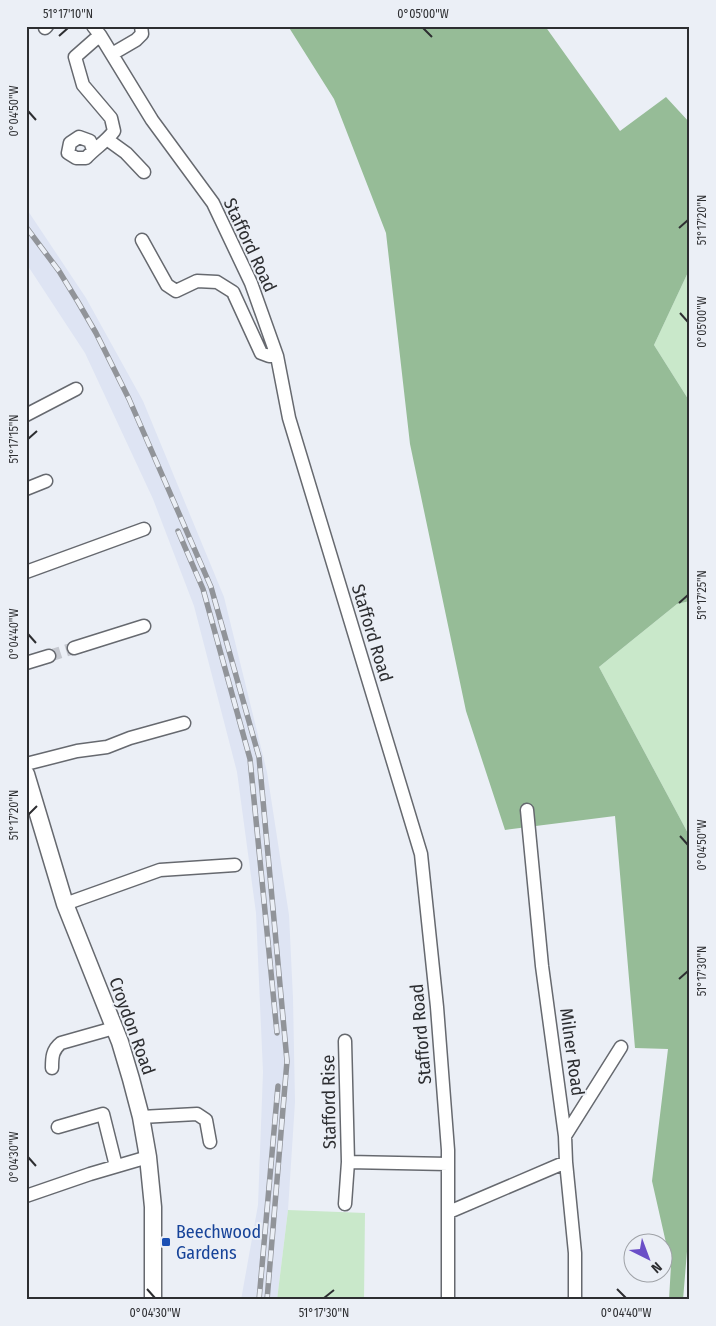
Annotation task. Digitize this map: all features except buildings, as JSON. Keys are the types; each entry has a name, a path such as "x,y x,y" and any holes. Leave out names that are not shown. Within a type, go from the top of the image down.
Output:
{"main road":[{"name":"Croydon Road","path":"26,774 65,904 114,1028 141,1117 148,1157 153,1207 153,1300"}],"street":[{"path":"112,54 136,40 142,34 141,26"},
{"path":"93,150 108,140 114,132 111,118 83,85 75,57 97,31"},
{"name":"Stafford Road","path":"97,31 152,120 214,203 250,283 277,356 288,418 421,854 437,1007 448,1164 448,1300"},
{"path":"108,140 126,153 144,172"},
{"path":"142,240 167,285 176,291 197,281 217,282 233,292 261,353 277,356"},
{"path":"26,415 76,388"},
{"path":"26,489 46,481"},
{"path":"26,572 144,529"},
{"path":"74,648 144,626"},
{"path":"26,663 49,656"},
{"path":"26,764 77,751 108,747 130,738 184,723"},
{"name":"Milner Road","path":"527,810 542,966 565,1136 575,1253 575,1300"},
{"path":"65,904 160,870 235,865"},
{"path":"52,1068 53,1052 61,1044 114,1028"},
{"name":"Stafford Rise","path":"345,1042 348,1162 345,1204"},
{"path":"565,1136 621,1048"},
{"path":"58,1127 104,1114 116,1166"},
{"path":"141,1117 197,1114 206,1120 210,1142"},
{"path":"26,1196 148,1157"},
{"name":"Stafford Rise","path":"348,1162 448,1164"},
{"path":"449,1212 566,1162"}],"shaded area":[{"path":"26,208 86,298 143,401 224,597 267,772 289,915 295,1102 288,1210 277,1300 241,1300 258,1205 263,1072 256,913 237,772 194,606 153,499 85,353 26,263"}],"green space":[{"path":"288,26 545,26 620,131 666,97 690,123 690,268 654,345 690,402 690,601 677,604 599,667 690,837 690,1215 683,1300 669,1300 670,1284 674,1284 674,1234 664,1234 652,1181 668,1049 635,1048 615,816 505,830 466,711 410,444 386,233 334,99"},
{"path":"690,268 690,402 654,345"},
{"path":"690,601 690,837 599,667 677,604"},
{"path":"288,1210 365,1213 364,1300 277,1300"}],"tunnel":[{"path":"49,656 74,648"}],"railway":[{"path":"26,227 59,271 78,302 96,333 129,399 211,587 259,757 287,1061 267,1300"},
{"path":"178,531 203,589 250,759 277,1033"},
{"path":"259,1300 278,1086"}],"place":[{"name":"Beechwood Gardens","path":"166,1242"}]}
